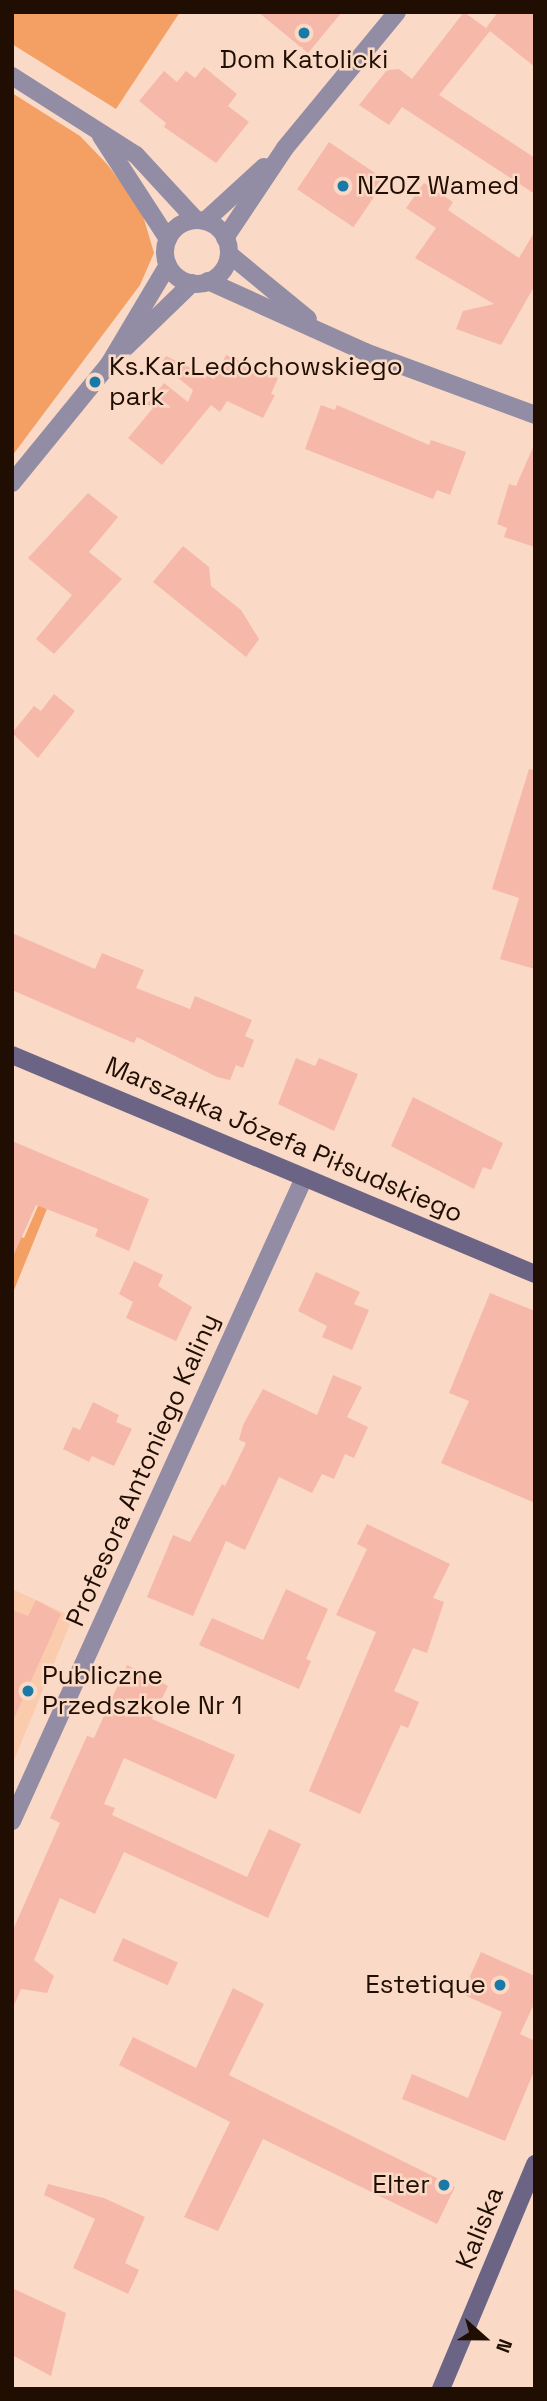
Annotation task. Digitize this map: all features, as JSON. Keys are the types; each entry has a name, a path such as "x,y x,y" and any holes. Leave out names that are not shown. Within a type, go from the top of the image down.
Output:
{"street":[{"path":"109,364 200,282 223,271 227,246 285,148 397,12"},
{"path":"12,76 136,155 227,246 327,335"},
{"path":"12,483 109,364 168,265 168,239 97,131"},
{"path":"168,239 179,225 200,220 285,148"},
{"path":"168,265 179,278 200,282 327,335 535,415"},
{"name":"Marszałka Józefa Piłsudskiego","path":"12,1055 535,1274"},
{"name":"Profesora Antoniego Kaliny","path":"12,1822 304,1178"},
{"name":"Kaliska","path":"441,2389 535,2164"}],"shaded area":[{"path":"12,12 180,12 116,109 12,44"},
{"path":"12,93 80,136 107,164 141,209 154,253 140,285 12,456"},
{"path":"45,1190 53,1194 12,1295 12,1234 24,1238"},
{"name":"Publiczne Przedszkole Nr 1","path":"12,1589 73,1617 12,1765"}],"building":[{"name":"Dom Katolicki","path":"258,12 342,12 308,53"},
{"path":"464,12 490,31 439,95 535,158 535,194 402,107 389,125 359,105 387,70 399,69 412,79"},
{"path":"498,12 535,12 535,67 486,28"},
{"path":"204,67 237,94 228,106 249,122 216,163 164,127 166,123 139,101 164,71 177,82 186,71 195,78"},
{"name":"NZOZ Wamed","path":"329,142 385,180 354,227 297,189"},
{"path":"424,183 453,202 448,210 519,258 535,231 535,285 501,345 456,329 463,311 494,304 415,258 436,228 406,208"},
{"path":"226,355 278,378 271,394 275,395 263,418 227,401 220,412 211,405 162,465 128,438 153,408 147,404 164,383 188,402 193,390 161,364 166,356 214,379"},
{"path":"321,405 335,410 337,405 429,445 431,440 466,452 450,495 437,490 433,499 305,449"},
{"path":"535,443 535,547 504,537 507,528 497,524 509,484 516,486"},
{"path":"88,493 118,517 89,552 122,579 54,654 36,639 72,595 28,558"},
{"path":"183,546 209,567 211,586 241,610 259,639 246,657 153,582"},
{"path":"54,694 75,711 38,758 12,733 34,706 41,711"},
{"path":"529,769 535,770 535,969 500,959 519,898 492,889"},
{"path":"12,933 95,969 102,953 144,970 136,988 190,1009 195,996 252,1020 245,1036 254,1040 243,1068 236,1065 230,1080 217,1077 137,1037 134,1043 12,990"},
{"path":"296,1058 315,1066 319,1058 358,1074 334,1131 278,1104"},
{"path":"413,1097 503,1143 491,1170 483,1167 474,1189 391,1146"},
{"path":"12,1141 149,1199 129,1251 95,1236 98,1229 36,1205 12,1259"},
{"path":"134,1261 163,1275 158,1286 192,1307 176,1341 126,1318 133,1302 119,1294"},
{"path":"316,1272 360,1292 354,1304 369,1310 352,1350 322,1337 327,1326 298,1311"},
{"path":"490,1293 535,1311 535,1503 441,1463 469,1401 449,1393"},
{"path":"333,1375 362,1387 347,1417 368,1427 354,1458 345,1454 334,1479 322,1474 312,1493 279,1477 245,1550 226,1541 193,1616 147,1597 173,1535 190,1542 222,1484 225,1486 246,1443 239,1440 243,1425 263,1389 317,1415"},
{"path":"93,1402 119,1415 116,1422 132,1429 114,1466 92,1456 89,1462 63,1449 73,1427 80,1430"},
{"path":"367,1524 450,1564 433,1598 444,1602 427,1653 413,1648 394,1691 419,1702 408,1728 401,1725 360,1814 309,1791 376,1632 336,1615 367,1549 357,1544"},
{"path":"286,1589 328,1609 306,1659 311,1661 299,1689 199,1645 212,1618 263,1640"},
{"path":"36,1600 61,1614 12,1723 12,1610 28,1616"},
{"path":"127,1665 168,1686 152,1719 235,1755 216,1799 124,1758 104,1804 115,1808 112,1815 247,1877 269,1829 301,1844 268,1918 124,1852 95,1914 60,1898 34,1960 54,1976 47,1993 21,1989 12,2010 12,1932 60,1823 50,1818 87,1736 94,1738"},
{"path":"123,1938 178,1962 168,1985 113,1961"},
{"path":"481,1952 535,1976 535,2002 520,2034 535,2041 535,2069 505,2141 402,2099 412,2074 468,2098 502,2012 462,1994"},
{"path":"233,1988 264,2004 229,2075 455,2187 437,2224 263,2139 218,2231 184,2217 230,2122 119,2065 133,2037 196,2068"},
{"path":"48,2184 104,2198 145,2217 125,2263 139,2270 128,2294 73,2268 95,2219 44,2195"},
{"path":"12,2288 66,2313 51,2376 12,2355"}],"place":[{"name":"Dom Katolicki","path":"304,33"},
{"name":"NZOZ Wamed","path":"343,186"},
{"name":"Ks.Kar.Ledóchowskiego park","path":"95,382"},
{"name":"Publiczne Przedszkole Nr 1","path":"28,1691"},
{"name":"Estetique","path":"500,1985"},
{"name":"Elter","path":"444,2185"}]}
